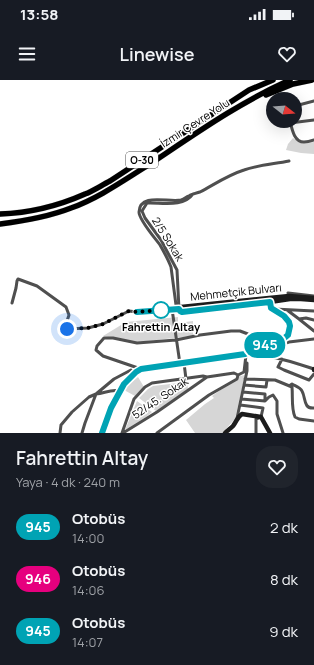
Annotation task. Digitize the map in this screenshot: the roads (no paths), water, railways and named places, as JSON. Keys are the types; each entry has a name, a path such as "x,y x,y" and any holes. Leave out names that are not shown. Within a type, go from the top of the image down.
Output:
{"highway":[{"path":"249,90 268,80"},
{"name":"İzmir Çevre Yolu","path":"0,214 38,210 86,194 110,181 249,90 273,80"},
{"name":"İzmir Çevre Yolu","path":"0,224 43,218 88,201 111,188 229,112 274,87 290,80"},
{"path":"251,100 293,84 312,80"}],"street":[{"path":"302,104 314,101"},
{"path":"308,102 314,105"},
{"path":"302,121 314,120"},
{"path":"292,128 296,138 299,141 303,142 314,140"},
{"name":"2/5 Sokak","path":"179,309 176,305 169,261 142,220 139,213 140,207 147,200 181,200 245,169 289,161"},
{"name":"2/5 Sokak","path":"179,309 177,270 161,240 148,223 142,211 146,203 178,203 190,198 193,194"},
{"path":"12,303 18,279 37,286 66,307 69,314 65,327 67,329 88,328 103,324 129,311 137,312 179,309"},
{"name":"Mehmetçik Bulvarı","path":"179,309 182,312 290,297 301,299 314,298"},
{"path":"246,355 259,347 282,340 288,335 290,326 289,322 284,316 271,308 270,300"},
{"path":"273,309 314,311"},
{"path":"172,310 176,340 186,379"},
{"path":"287,310 314,331"},
{"path":"299,319 306,318 314,320"},
{"path":"141,369 114,360 98,352 96,350 97,346 104,338 113,338 137,343 176,340 200,335 240,331 248,334 255,340 259,347"},
{"path":"256,355 259,352 288,342 314,339"},
{"path":"157,433 244,372 246,355"},
{"path":"232,433 237,419 247,371 246,355"},
{"path":"102,433 111,408 124,384 141,369 246,355 256,355 282,359 314,369"},
{"path":"282,359 278,367 284,370 309,380 314,374"},
{"path":"82,433 84,422 96,394 114,378 131,370 136,372"},
{"path":"123,433 134,399 152,383 234,373 238,375"},
{"name":"52/45. Sokak","path":"123,433 157,412 207,377"},
{"path":"245,379 275,380 292,387 293,411 295,417 314,421"},
{"path":"244,386 266,387 267,380"},
{"path":"289,386 292,384 301,389 308,407 314,408"},
{"path":"60,433 61,425 72,412 89,397 114,390 120,391"},
{"path":"243,392 265,394 265,401"},
{"path":"241,399 265,401 273,395 277,401 277,414 283,433"},
{"path":"240,405 263,408 261,417 270,433"},
{"path":"237,419 242,414 261,417"},
{"path":"256,433 256,419 261,417"},
{"path":"225,433 234,425"}],"place":[{"name":"Fahrettin Altay","path":"161,310"}]}
